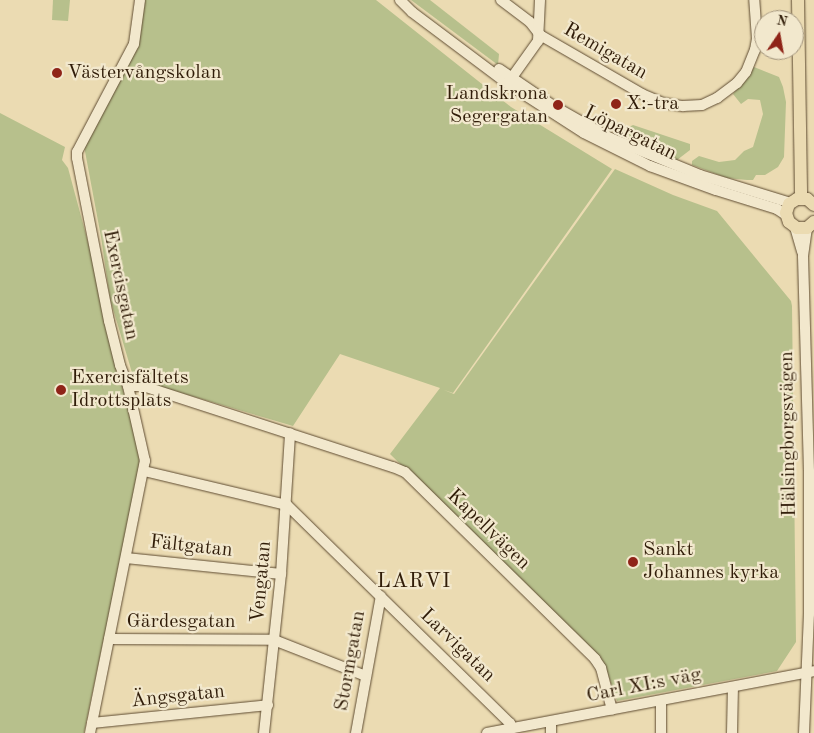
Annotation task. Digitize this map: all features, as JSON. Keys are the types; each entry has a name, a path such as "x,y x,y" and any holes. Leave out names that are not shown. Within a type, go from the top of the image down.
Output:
{"main road":[{"path":"798,0 793,205 789,222 808,225"},
{"path":"793,205 814,205"}],"street":[{"name":"Exercisgatan","path":"91,728 145,461 128,386 120,365 109,321 77,152 134,44 140,0"},
{"name":"Remigatan","path":"501,0 530,22 540,35 652,99 673,105 702,104 727,92 737,83 750,63 757,40 754,0"},
{"path":"510,81 536,47 540,35 540,0"},
{"name":"Löpargatan","path":"401,1 416,8 510,81 610,138 700,175 793,205"},
{"name":"Hälsingborgsvägen","path":"804,733 810,671 809,510 803,256 808,225"},
{"name":"Kapellvägen","path":"128,386 143,386 404,472 595,659 600,668 612,710"},
{"name":"Vengatan","path":"264,733 282,574 290,434"},
{"path":"144,471 287,505"},
{"name":"Larvigatan","path":"287,505 510,723 512,728"},
{"name":"Fältgatan","path":"126,558 282,574"},
{"name":"Stormgatan","path":"356,733 381,596"},
{"name":"Gärdesgatan","path":"109,639 274,640 366,676"},
{"name":"Carl XI:s väg","path":"487,733 810,671"},
{"path":"732,733 733,687"},
{"path":"661,701 661,733"},
{"name":"Ängsgatan","path":"91,728 268,705"},
{"path":"551,722 551,733"}],"green space":[{"path":"53,0 70,0 68,21 52,20"},
{"path":"142,0 376,0 511,107 612,169 453,393 444,390 454,394 615,169 673,195 717,211 791,301 792,306 796,642 777,671 617,701 606,669 597,657 390,454 440,388 340,354 293,426 151,384 133,376 110,299 101,237 84,146 139,40"},
{"path":"411,0 430,0 499,54 498,65"},
{"path":"754,67 779,77 783,87 786,102 784,157 778,167 765,175 756,175 753,180 747,180 727,178 692,165 692,161 699,156 719,162 735,160 744,151 753,147 763,114 760,100 748,99 741,104 733,94"},
{"name":"Exercisfältets Idrottsplats","path":"0,113 65,147 62,160 68,168 95,268 105,317 141,461 84,733 0,733"},
{"path":"598,114 629,127 633,125 690,144 690,150 677,160 597,122 595,119"}],"place":[{"name":"Västervångskolan","path":"57,73"},
{"name":"X:-tra","path":"616,104"},
{"name":"Landskrona Segergatan","path":"558,105"},
{"name":"Exercisfältets Idrottsplats","path":"61,390"},
{"name":"Sankt Johannes kyrka","path":"633,562"}],"district":[{"name":"LARVI","path":"414,582"}]}
